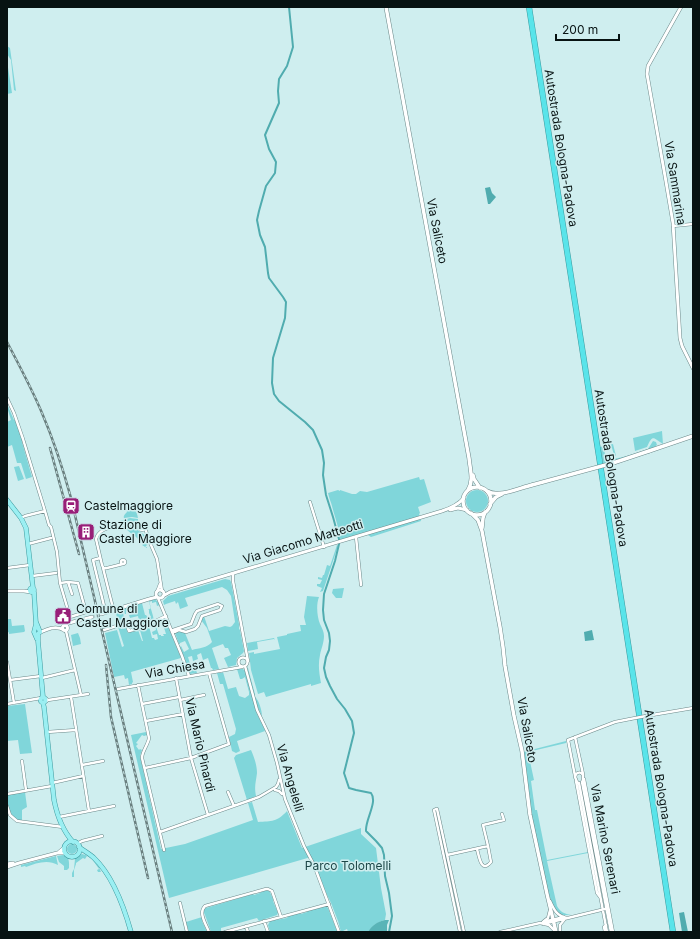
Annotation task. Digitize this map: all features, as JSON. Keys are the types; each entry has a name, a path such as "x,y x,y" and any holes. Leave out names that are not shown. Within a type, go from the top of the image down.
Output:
{"highway":[{"name":"Autostrada Bologna-Padova","path":"526,7 669,932"},
{"name":"Autostrada Bologna-Padova","path":"529,7 673,932"}],"main road":[{"name":"Via Saliceto","path":"386,7 469,458 474,479 480,488"},
{"path":"468,490 476,487 496,494 506,492 613,463 693,436"},
{"name":"Via Saliceto","path":"464,498 471,481 469,458"},
{"path":"486,490 490,497 490,505"},
{"path":"490,505 496,497 506,492"},
{"path":"464,498 464,506 467,510"},
{"path":"7,500 21,518 26,528 55,807 67,834 97,861 114,887 123,907 131,932"},
{"name":"Via Saliceto","path":"482,531 483,518 490,505"},
{"name":"Via Saliceto","path":"467,510 478,520 482,531 500,627 514,716 522,751 530,815 556,932"},
{"path":"471,513 478,514 485,512"},
{"path":"67,834 67,843 64,848 65,853 71,857 81,853 88,853"},
{"path":"67,843 77,844 80,850 77,854"}],"street":[{"name":"Via Sammarina","path":"681,7 648,66 647,74 673,226 680,338 682,346 693,368"},
{"path":"673,226 693,224"},
{"path":"7,398 24,439 49,525 51,527 57,552 60,584 70,617"},
{"name":"Via Giacomo Matteotti","path":"442,511 460,503 464,498"},
{"path":"310,502 324,547"},
{"name":"Via Giacomo Matteotti","path":"101,614 442,511 458,508 467,510"},
{"path":"21,518 45,511"},
{"path":"132,524 141,529 148,538"},
{"path":"141,524 139,527 141,529"},
{"path":"113,608 96,539 98,534 114,526 144,524 157,559 160,584 159,596 161,603 189,676"},
{"path":"141,529 144,529 145,527"},
{"path":"356,537 361,585"},
{"path":"28,544 51,538"},
{"path":"100,558 93,560 105,610"},
{"path":"103,568 105,569 113,567 124,564 125,560 121,560 113,567"},
{"path":"7,568 30,565"},
{"path":"32,576 56,573"},
{"path":"231,574 248,661 248,664 244,667 239,664"},
{"path":"60,584 68,582 78,583 86,612 70,617 68,620 64,621 81,695"},
{"path":"68,582 72,594"},
{"path":"159,596 162,592 160,584"},
{"path":"7,591 32,592"},
{"name":"Via Giacomo Matteotti","path":"159,596 159,591 170,592"},
{"path":"218,604 222,606 220,610 202,616 198,624 175,632 172,631 191,624 199,610 218,604"},
{"path":"199,610 202,616"},
{"path":"104,630 126,623 129,631 140,628 166,616"},
{"path":"38,632 56,627 65,628 69,624 92,617"},
{"path":"193,622 194,624 198,624"},
{"path":"235,668 239,664 239,660 243,658 246,652"},
{"path":"243,658 246,658 248,661"},
{"path":"7,662 14,703"},
{"name":"Via Chiesa","path":"118,689 244,667"},
{"name":"Via Angelelli","path":"244,667 257,710 268,731 286,803 312,861 339,932"},
{"path":"10,680 41,677 75,670"},
{"path":"145,768 191,758 229,744 209,672"},
{"name":"Via Mario Pinardi","path":"176,678 191,758 208,815"},
{"path":"138,685 149,740 142,756 164,850"},
{"path":"7,704 33,700 44,701 88,694"},
{"path":"142,704 204,695"},
{"path":"71,697 89,811"},
{"path":"576,737 614,722 693,708"},
{"path":"146,721 183,714"},
{"path":"46,732 76,730"},
{"name":"Via Marino Serenari","path":"606,908 598,893 596,885 568,740 576,737 609,923"},
{"path":"22,761 26,790"},
{"path":"82,765 103,761"},
{"path":"275,789 279,781 277,765"},
{"name":"Via Marino Serenari","path":"575,776 578,773 583,775"},
{"name":"Via Marino Serenari","path":"583,775 583,780 580,782 601,897"},
{"path":"7,794 83,776"},
{"name":"Via Marino Serenari","path":"575,776 577,782 580,782 612,932"},
{"path":"160,832 259,797 275,789 282,788"},
{"path":"275,789 282,793 286,803"},
{"path":"228,792 234,806"},
{"path":"7,806 10,815 17,821 63,827"},
{"path":"59,817 114,806"},
{"path":"460,932 446,856 437,809 436,808 434,810 446,856 464,932"},
{"path":"477,849 481,864 486,866 491,862 483,825 504,820 502,814"},
{"path":"77,844 82,841 102,836"},
{"path":"446,856 488,846"},
{"path":"57,853 64,848"},
{"path":"7,867 57,853 65,853"},
{"path":"7,864 19,863"},
{"path":"209,932 202,912 205,906 266,889 272,891 281,917"},
{"path":"547,894 556,913 565,918 560,925 560,932"},
{"path":"180,903 187,932"},
{"path":"225,932 328,904"},
{"path":"550,908 548,918 542,923 552,927 556,932"},
{"name":"Via Marino Serenari","path":"500,932 606,908"},
{"path":"264,921 268,932"},
{"name":"Via Marino Serenari","path":"606,932 604,927 609,923"},
{"path":"246,926 248,932"}],"green space":[{"path":"7,46 10,48 16,91 14,90 11,60 7,54"},
{"path":"7,61 12,93 7,94"},
{"path":"7,404 14,420 16,420 22,437 22,442 32,477 26,479 21,463 17,463 12,445 7,447 7,422 11,420"},
{"path":"662,431 663,444 654,438 647,447 635,451 633,438"},
{"path":"653,441 656,442 657,445 653,448 603,464 600,447 613,444 616,456 614,455 612,448 605,448 605,454 606,459 615,459 648,449"},
{"path":"19,466 24,479 18,481 14,467"},
{"path":"419,477 420,480 424,479 431,502 418,507 421,521 371,537 366,534 340,542 338,528 328,493 340,490 356,494 360,491 367,492"},
{"path":"477,490 485,493 488,501 485,509 477,512 469,509 466,501 469,493"},
{"path":"128,504 135,510 138,518 124,518 127,512 126,508 123,508 122,506"},
{"path":"130,518 138,519 138,523 120,525 102,530 100,527"},
{"path":"126,526 135,526 145,536 148,542 145,547 126,529 128,527"},
{"path":"337,545 338,546 323,591 320,592 322,588 317,586 317,584 320,584 322,580 318,579 318,577 322,578 327,565 330,566"},
{"path":"225,579 230,580 231,582 244,651 237,658 236,665 228,667 224,658 231,655 228,648 225,648 223,644 212,648 219,669 213,670 208,658 203,660 201,653 197,655 198,659 193,661 192,656 188,657 191,667 195,667 197,673 190,674 180,647 181,646 184,652 189,649 185,641 179,644 175,633 179,631 185,633 192,650 208,646 212,642 207,628 201,620 204,616 209,631 225,626 232,626 235,622 231,596 227,590 222,587 185,598 188,606 180,609 178,602 176,604 175,601 164,605 163,601 168,596"},
{"path":"344,588 342,598 336,598 332,593 333,589"},
{"path":"307,596 319,597 317,603 318,614 324,636 319,662 321,683 311,686 311,684 266,697 264,692 258,694 251,670 249,653 254,652 254,654 280,649 277,637 301,631 300,625 306,625 304,617"},
{"path":"155,599 160,605 157,606 156,602 149,602"},
{"path":"142,603 145,615 148,618 151,617 148,610 151,608 154,621 149,622 146,618 148,623 140,626 138,616 130,618 129,615 133,614 132,610 126,611 126,614 124,611 124,619 118,620 115,611"},
{"path":"7,619 11,619 12,626 24,625 25,631 9,634 9,632 7,633"},
{"path":"165,619 181,658 131,672 133,682 129,685 128,678 125,679 124,675 114,677 105,633 117,630 122,647 124,646 118,627 120,626 121,629 125,628 125,625 128,633 138,630 143,641 140,630 149,626 152,638 155,640 158,639 157,634 153,635 152,632 156,630 155,626 150,626 155,624 159,635 164,636 163,634 166,634 162,621"},
{"path":"78,633 81,644 73,646 71,635"},
{"path":"274,638 275,640 257,642 258,649 248,651 247,643"},
{"path":"247,667 255,697 260,706 262,716 255,699"},
{"path":"237,669 243,669 245,671 257,714 265,731 237,741 240,751 236,753 232,751 229,737 235,734 236,729 223,684 220,684 217,673 223,672 228,689 236,687 239,696 245,698 249,695 249,692 245,677 240,679"},
{"path":"25,704 32,753 20,754 18,740 7,741 7,706"},
{"name":"Parco Tolomelli","path":"146,732 147,735 142,735 136,743 138,744 136,746 139,750 142,750 140,756 161,849 185,844 253,820 248,803 252,802 258,822 274,820 287,811 302,848 361,828 361,834 376,848 386,914 385,920 375,924 368,932 348,932 347,929 341,932 331,903 311,857 169,898 131,735"},
{"path":"566,741 566,743 528,752 534,780 531,781 535,810 537,810 547,860 588,852 547,861 557,906 563,912 571,915 562,915 557,912 547,890 532,818 523,752"},
{"path":"251,750 257,770 255,787 256,796 247,800 234,758 236,755"},
{"path":"25,792 27,807 22,810 22,821 14,817 10,812 7,795"},
{"path":"70,844 74,844 76,845 76,853 70,854 67,851 67,847"},
{"path":"82,854 86,855 89,857 87,856 85,859 83,858 76,863 74,877 72,877 75,859"},
{"path":"63,855 69,860 69,868 67,870 64,870 64,866 59,862 57,856"},
{"path":"56,856 58,865 46,862 21,867 21,865"},
{"path":"93,860 96,863 101,872 98,872 97,870 99,869"},
{"path":"267,890 270,892 273,899 278,913 277,915 259,921 257,918 221,928 221,931 211,932 204,909"},
{"path":"326,906 337,931 336,932 270,932 268,925 270,921 287,918 288,916 301,914"},
{"path":"202,917 202,921 207,932 189,932 186,922"}],"shaded area":[{"path":"490,187 492,193 496,197 490,204 488,204 485,188"},
{"path":"592,630 594,640 585,641 584,632"},
{"path":"684,912 688,932 682,932 679,913"},
{"path":"389,920 387,932 368,932 375,924"}],"waterway":[{"path":"289,7 293,47 287,66 279,79 279,103 265,135 269,149 276,162 275,173 266,186 257,220 260,235 265,247 269,278 286,302 285,318 273,358 272,383 274,394 279,401 313,430 322,450 324,463 323,475 326,495 339,539 335,561 324,594 324,620 329,633 330,641 324,668 330,686 352,721 354,733 344,773 349,788 371,793 373,797 366,831 382,848 384,855 385,876 392,916 389,932"}],"tunnel":[{"path":"92,617 101,614"}],"railway":[{"path":"7,342 38,404 65,476 172,932"},
{"path":"50,448 79,554"},
{"path":"106,665 111,717 148,878"}],"place":[{"name":"Castelmaggiore","path":"71,506"},
{"name":"Stazione di Castel Maggiore","path":"86,532"},
{"name":"Comune di Castel Maggiore","path":"63,616"}]}
